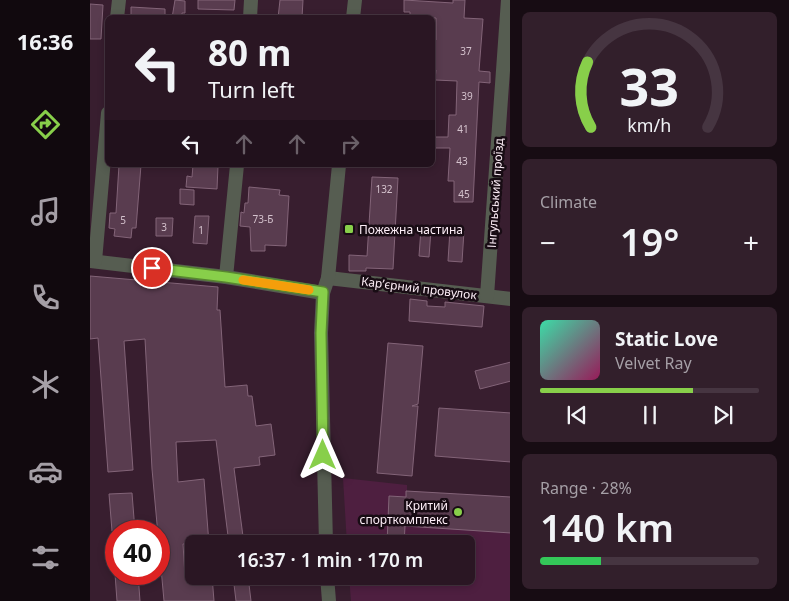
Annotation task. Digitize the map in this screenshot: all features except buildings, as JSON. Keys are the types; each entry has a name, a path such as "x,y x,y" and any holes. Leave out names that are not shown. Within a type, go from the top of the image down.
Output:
{"street":[{"path":"117,15 119,0"},
{"path":"250,15 251,0"},
{"path":"353,15 355,0"},
{"name":"Інгульський проїзд","path":"487,296 508,0"},
{"path":"105,143 93,261 226,277 323,292"},
{"path":"226,277 236,167"},
{"path":"326,535 321,333 323,292 328,278 339,167"},
{"name":"Карʼєрний провулок","path":"328,278 510,299"},
{"path":"328,585 329,601"}],"shaded area":[{"path":"343,478 407,485 407,491 510,497 510,601 351,601 350,585 475,585 475,535 346,535"}],"slow traffic":[{"path":"243,280 309,290"}],"place":[{"name":"Пожежна частина","path":"349,229"},
{"name":"Критий спорткомплекс","path":"458,512"}],"route":[{"path":"152,268 323,292 321,333 323,455"}]}
